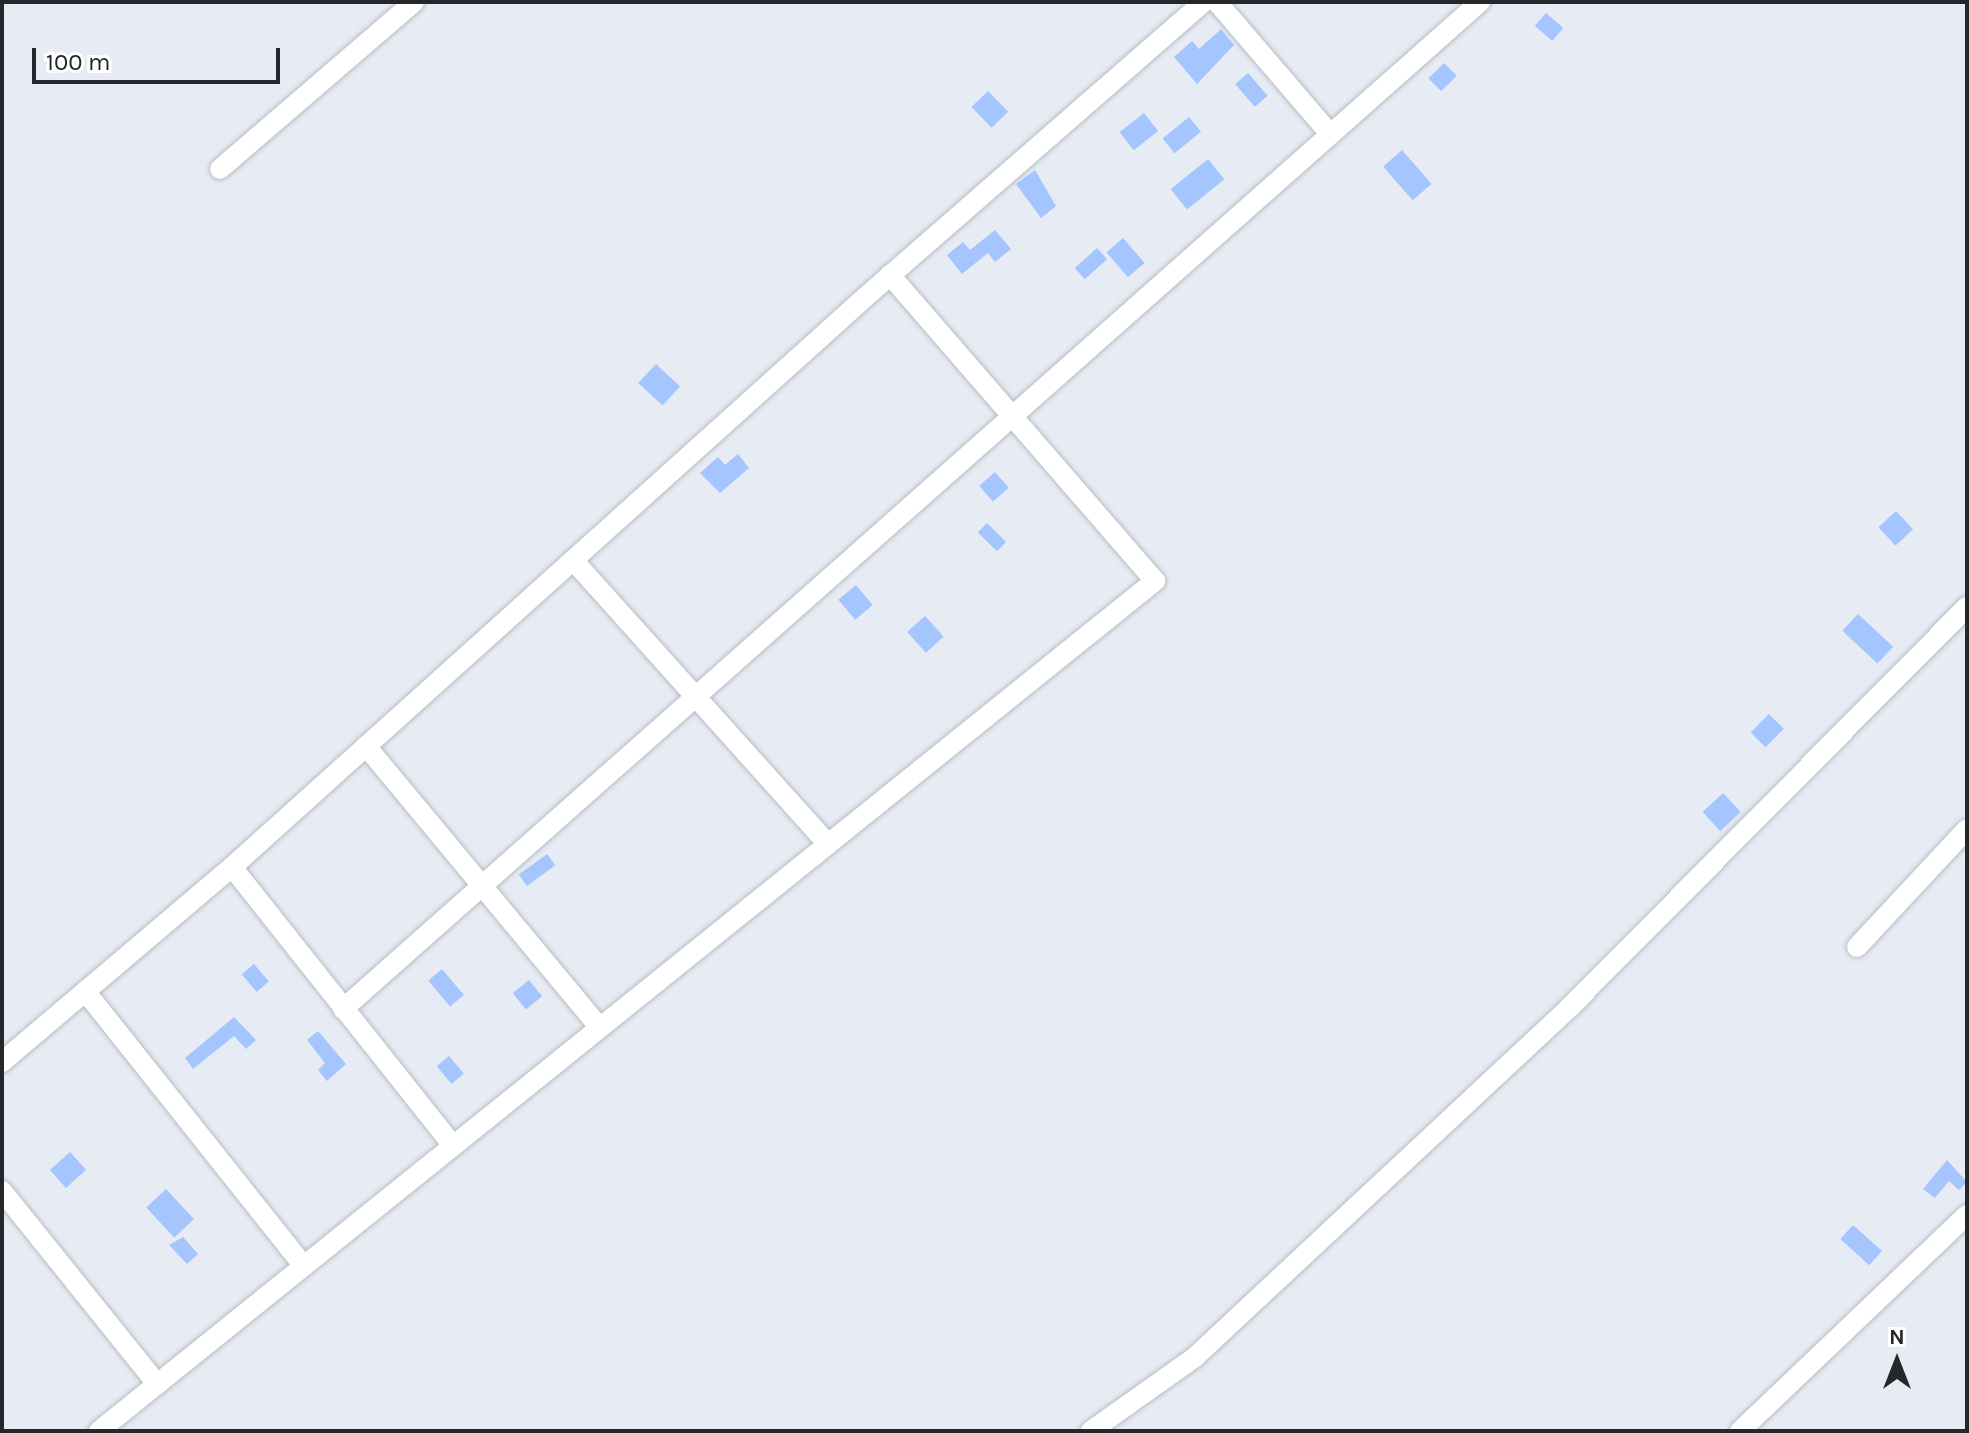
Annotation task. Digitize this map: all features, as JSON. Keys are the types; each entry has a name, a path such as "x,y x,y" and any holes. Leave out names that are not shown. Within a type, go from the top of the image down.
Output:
{"street":[{"path":"220,169 414,2"},
{"path":"2,1062 232,867 890,275 1203,2"},
{"path":"1217,2 1330,134"},
{"path":"343,1009 1480,2"},
{"path":"99,1431 1155,581 890,275"},
{"path":"573,560 828,844"},
{"path":"1091,1431 1195,1357 1569,1008 1967,607"},
{"path":"366,746 600,1028"},
{"path":"1857,947 1967,829"},
{"path":"232,867 453,1146"},
{"path":"85,991 303,1265"},
{"path":"2,1191 157,1384"},
{"path":"1740,1431 1967,1215"}],"building":[{"path":"1546,13 1563,28 1552,41 1535,26"},
{"path":"1221,29 1234,45 1197,84 1174,57 1192,41 1199,49"},
{"path":"1444,63 1457,76 1441,91 1428,79"},
{"path":"1248,73 1268,96 1255,107 1235,84"},
{"path":"988,91 1008,112 992,128 971,107"},
{"path":"1144,113 1158,131 1134,150 1120,132"},
{"path":"1189,117 1201,132 1175,153 1163,138"},
{"path":"1402,150 1432,184 1413,200 1383,166"},
{"path":"1208,159 1224,179 1187,209 1171,189"},
{"path":"1035,170 1056,206 1041,218 1016,184"},
{"path":"995,230 1011,249 995,262 988,253 962,274 947,255 963,242 970,250"},
{"path":"1123,238 1145,263 1128,277 1106,252"},
{"path":"1097,248 1107,259 1085,279 1075,268"},
{"path":"656,364 680,387 662,406 638,383"},
{"path":"738,454 749,468 720,493 700,473 718,457 725,465"},
{"path":"995,472 1009,488 993,502 979,486"},
{"path":"1896,511 1913,529 1895,546 1878,527"},
{"path":"987,523 1006,542 997,551 978,532"},
{"path":"856,585 873,605 855,620 838,600"},
{"path":"1858,614 1893,647 1877,664 1842,631"},
{"path":"925,616 944,637 926,653 907,632"},
{"path":"1769,714 1784,729 1765,747 1751,732"},
{"path":"1723,793 1741,812 1720,831 1703,812"},
{"path":"547,854 555,865 527,886 519,875"},
{"path":"254,964 269,982 257,992 242,974"},
{"path":"442,969 464,995 450,1007 428,981"},
{"path":"529,980 542,996 526,1010 513,993"},
{"path":"234,1017 256,1040 246,1049 234,1036 193,1069 185,1058"},
{"path":"318,1031 346,1064 327,1081 318,1070 325,1063 307,1040"},
{"path":"449,1056 464,1074 452,1084 437,1066"},
{"path":"70,1152 86,1170 66,1188 50,1170"},
{"path":"1947,1160 1967,1182 1959,1190 1949,1181 1935,1198 1923,1189"},
{"path":"166,1189 194,1219 174,1237 146,1207"},
{"path":"1853,1225 1882,1251 1869,1265 1840,1239"},
{"path":"183,1237 198,1254 187,1264 169,1245"}]}
